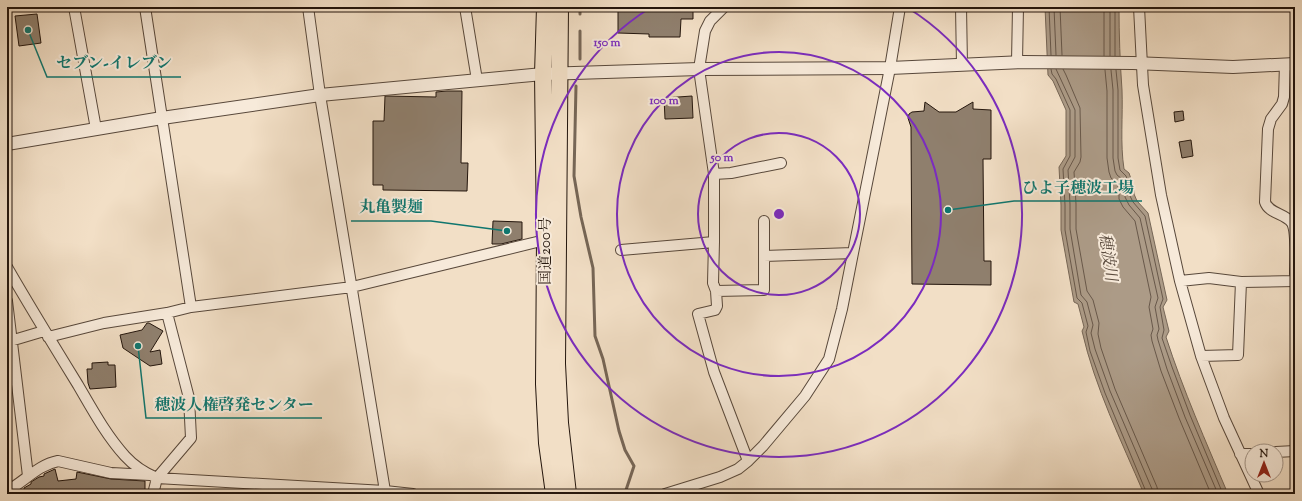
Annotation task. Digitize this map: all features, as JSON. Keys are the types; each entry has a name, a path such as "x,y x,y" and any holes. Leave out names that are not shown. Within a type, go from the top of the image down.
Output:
{"highway":[{"name":"国道200号","path":"545,7 551,74 552,240 557,364 560,423 568,494"},
{"name":"国道200号","path":"551,74 560,7"},
{"name":"国道200号","path":"552,240 544,384 547,443 554,494"}],"street":[{"path":"74,7 96,129"},
{"path":"145,7 191,307"},
{"path":"308,7 320,95 385,491"},
{"path":"465,7 477,80"},
{"path":"724,7 710,21 705,31 699,69 714,174 713,283 716,291 717,306 715,310 698,314 714,372 748,461"},
{"path":"665,494 720,477 738,469 748,461 763,446 805,396 829,359 854,253 890,68 900,7"},
{"path":"961,7 962,65"},
{"path":"1018,7 1020,62"},
{"path":"1139,7 1137,63 1143,86 1161,195 1180,281 1201,356 1224,418 1259,494"},
{"path":"7,144 162,118 320,95 551,74 699,69 890,68 1020,62 1137,63 1233,67 1290,64 1282,104 1271,119 1268,129 1265,202 1266,207 1292,224 1294,237 1295,274"},
{"path":"714,174 731,173 781,163"},
{"path":"716,291 764,290 764,221"},
{"path":"10,341 166,313 191,307 352,287 552,240"},
{"path":"621,250 714,242"},
{"path":"764,256 854,253"},
{"path":"7,268 109,435 124,455 135,465 154,477"},
{"path":"1180,281 1209,278 1241,282 1295,281"},
{"path":"1201,356 1238,355 1241,282"},
{"path":"7,306 10,341 28,476"},
{"path":"153,494 154,477 191,438 188,398 166,313"},
{"path":"1284,452 1295,451"},
{"path":"7,491 38,468 50,462 58,461 111,473 154,477 413,494"}],"water":[{"name":"穂波川","path":"1045,7 1119,7 1122,90 1122,149 1124,169 1129,173 1137,201 1148,213 1167,300 1163,307 1169,331 1166,337 1187,396 1228,494 1144,494 1101,393 1087,352 1082,331 1084,327 1078,304 1074,302 1061,230 1059,167 1066,156 1066,110 1053,81 1048,75"}],"building":[{"path":"618,7 693,7 693,19 681,19 680,37 649,37 649,34 618,33"},
{"path":"37,14 41,43 19,46 15,16"},
{"path":"462,91 461,163 468,163 467,191 383,190 383,185 373,185 373,121 384,121 385,96 436,97 436,92"},
{"path":"692,96 693,118 665,119 664,98"},
{"path":"925,102 939,112 956,112 973,102 973,109 991,110 991,159 983,159 984,261 991,261 991,285 912,284 911,127 908,118 909,114 912,112 924,111"},
{"path":"1183,111 1184,120 1175,122 1174,112"},
{"path":"1191,140 1193,156 1182,158 1179,142"},
{"path":"493,221 522,222 522,239 501,244 492,244"},
{"path":"147,323 163,331 150,352 160,350 162,364 150,366 123,348 120,335 142,330"},
{"path":"108,362 108,365 115,365 116,387 90,389 87,369 92,369 92,363"},
{"path":"55,469 58,481 76,479 77,472 111,479 145,481 145,490 129,491 128,494 25,494 24,488 31,484 31,482"}],"waterway":[{"path":"580,7 580,14"},
{"path":"580,31 580,59"},
{"path":"576,86 574,176 581,217 593,268 595,336 603,359 619,431 625,450 634,466 626,490"}],"place":[{"name":"セブン-イレブン","path":"28,30"},
{"name":"ひよ子穂波工場","path":"948,210"},
{"name":"丸亀製麺","path":"507,231"},
{"name":"穂波人権啓発センター","path":"138,346"}]}
